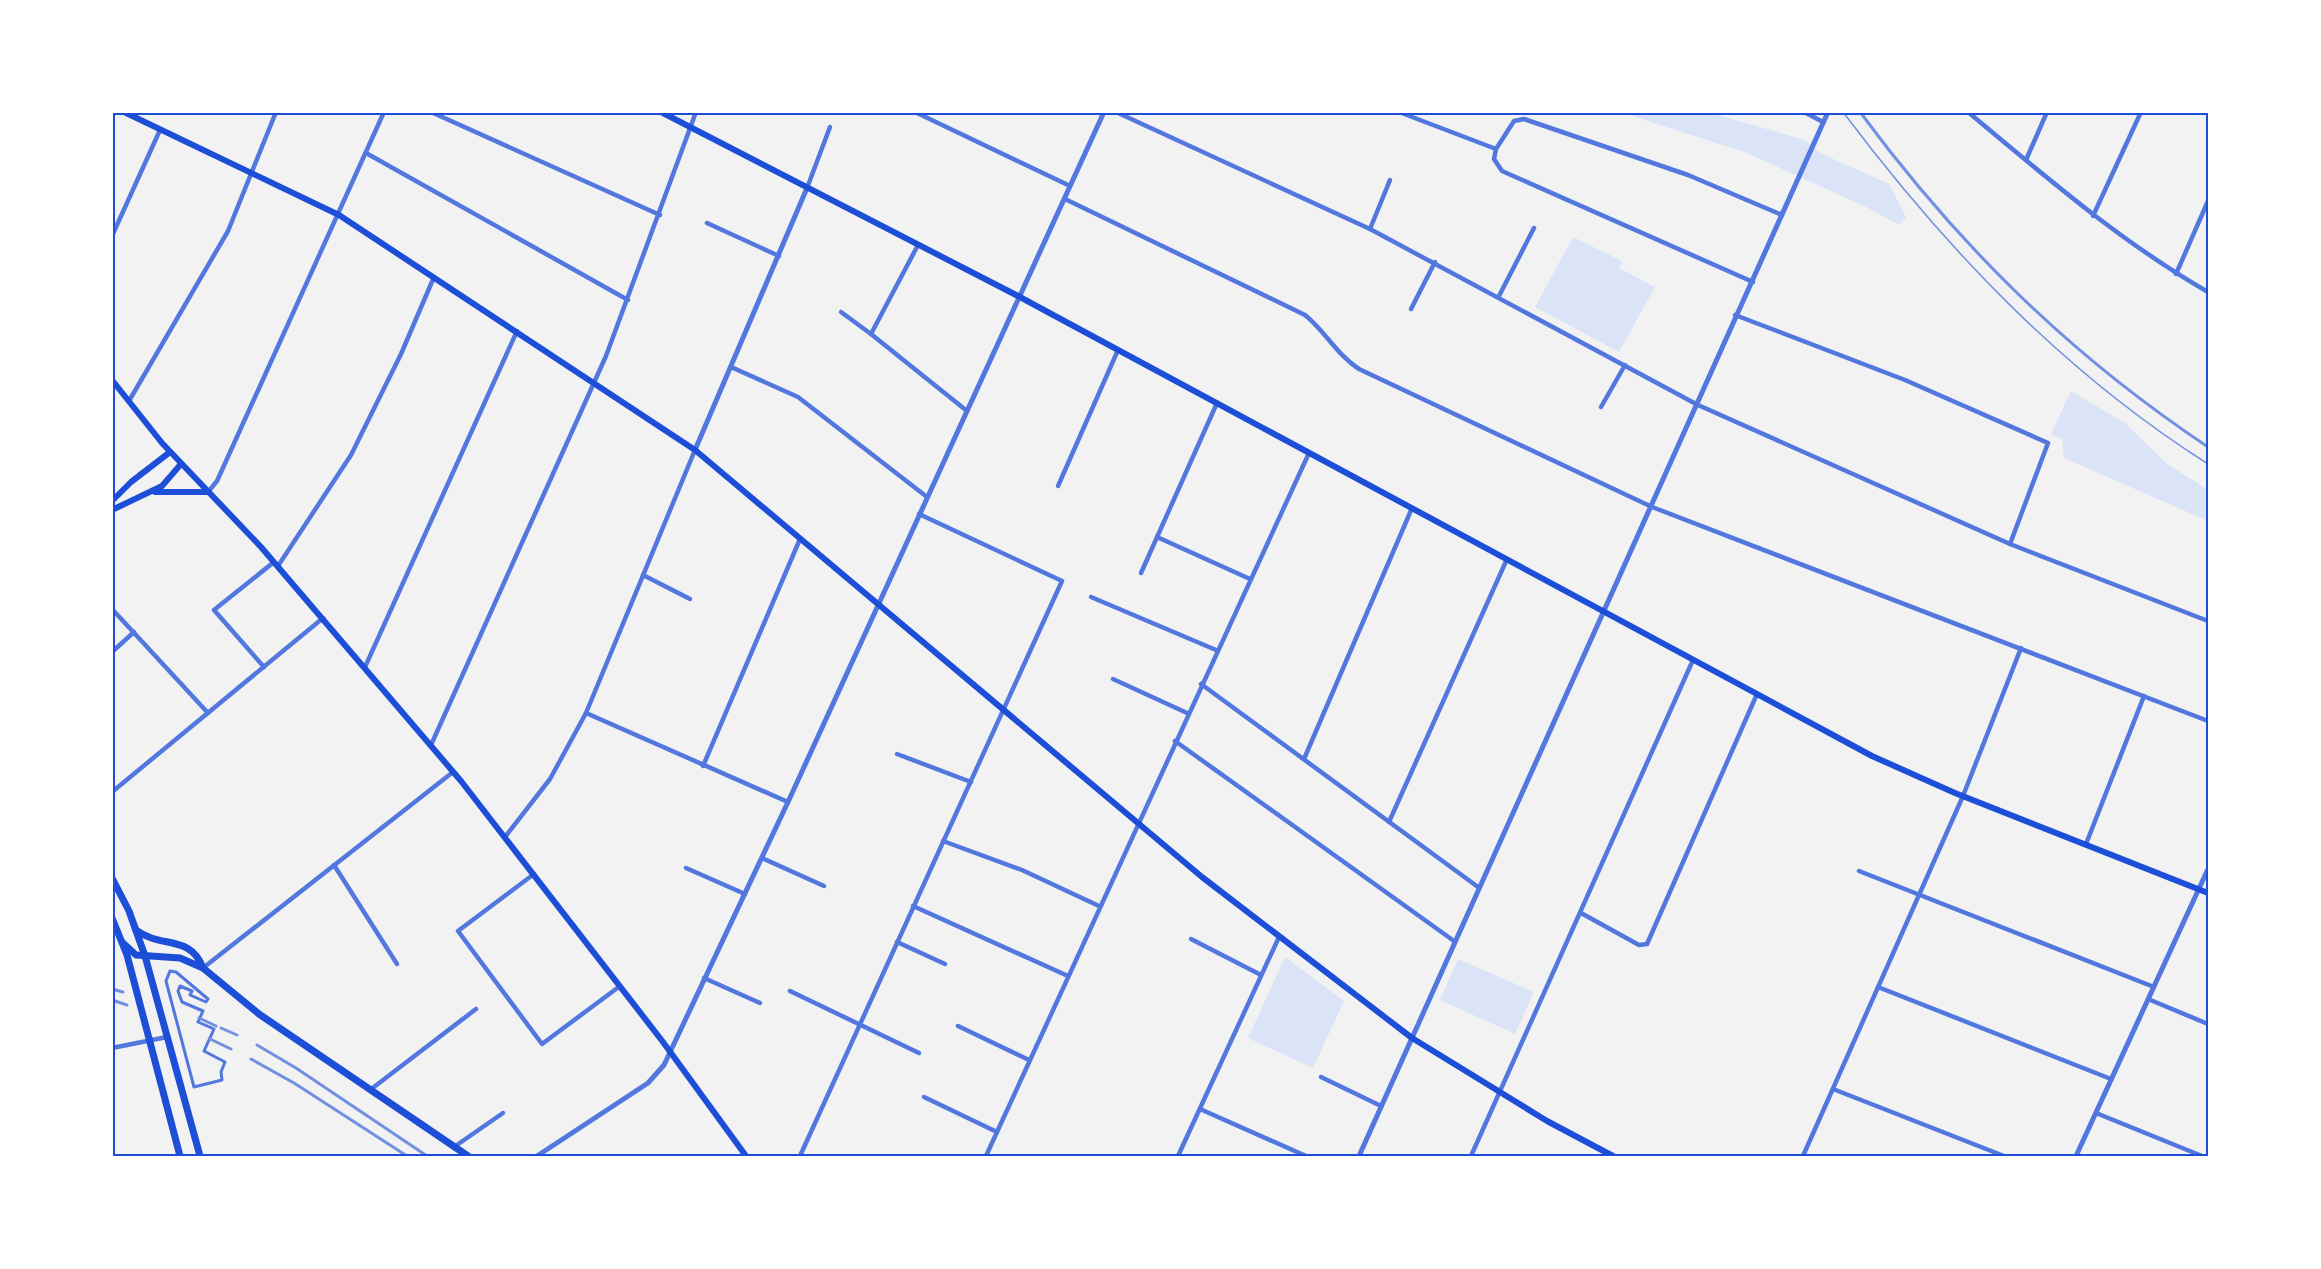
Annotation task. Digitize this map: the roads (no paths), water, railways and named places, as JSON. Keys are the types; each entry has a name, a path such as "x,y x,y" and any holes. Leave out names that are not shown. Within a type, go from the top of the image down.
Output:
{"main road":[{"path":"124,112 339,215 695,450 1138,822 1279,937 1412,1038 1547,1121 1613,1156"},
{"path":"661,112 1018,296 1872,756 1963,796 2208,893"},
{"path":"112,380 170,452 276,564 431,745 620,986 746,1156"},
{"path":"112,501 131,482 170,452"},
{"path":"112,510 165,484 181,464"},
{"path":"146,494 208,492"},
{"path":"112,878 136,930 145,956 200,1156"},
{"path":"112,918 123,943 180,1156"},
{"path":"136,930 152,939 188,947 196,954 203,968"},
{"path":"123,943 131,952 145,956 180,958 203,968 255,1012 468,1156"}],"street":[{"path":"129,401 228,231 276,112"},
{"path":"208,492 217,482 384,112"},
{"path":"431,112 660,215"},
{"path":"431,745 594,383 660,215 696,112"},
{"path":"915,112 1068,185"},
{"path":"537,1156 652,1080 662,1070 788,802 1018,296 1065,199 1068,185 1104,112"},
{"path":"1116,112 1370,228 1698,405 2010,544 2208,621"},
{"path":"1399,112 1496,149"},
{"path":"1804,112 1823,122"},
{"path":"1359,1156 1828,112"},
{"path":"1968,112 2093,216 2176,274 2208,292"},
{"path":"2026,160 2047,112"},
{"path":"2093,216 2141,112"},
{"path":"1753,282 1502,171 1494,159 1496,149 1514,121 1524,119 1688,175 1782,215"},
{"path":"505,837 550,779 586,713 695,450 779,256 830,127"},
{"path":"112,236 160,130"},
{"path":"366,153 628,300"},
{"path":"1370,228 1390,180"},
{"path":"1065,199 1305,315 1318,326 1348,362 1359,369 1652,507 2208,721"},
{"path":"2176,274 2208,201"},
{"path":"707,223 779,256"},
{"path":"1499,296 1534,228"},
{"path":"872,334 918,245"},
{"path":"1411,309 1435,262"},
{"path":"264,667 214,610 276,564 351,455 434,277"},
{"path":"841,312 872,334 967,411"},
{"path":"1735,315 1905,380 2048,443 2010,544"},
{"path":"365,667 517,331"},
{"path":"1058,486 1118,350"},
{"path":"1601,407 1625,365"},
{"path":"731,367 798,397 927,497"},
{"path":"1141,573 1216,403"},
{"path":"986,1156 1187,713 1309,453"},
{"path":"1304,759 1412,508"},
{"path":"800,1156 1062,581 920,514"},
{"path":"1157,537 1250,579"},
{"path":"703,766 800,539"},
{"path":"1389,822 1506,559"},
{"path":"643,574 690,599"},
{"path":"1091,597 1216,650"},
{"path":"112,609 208,713"},
{"path":"112,792 322,618"},
{"path":"112,652 134,632"},
{"path":"1803,1156 1963,796 2021,648"},
{"path":"1471,1156 1693,660"},
{"path":"1113,679 1187,713"},
{"path":"1201,684 1478,887"},
{"path":"1581,913 1639,945 1647,944 1757,694"},
{"path":"2085,844 2144,696"},
{"path":"586,713 788,802"},
{"path":"1175,741 1454,941"},
{"path":"897,754 971,782"},
{"path":"203,968 453,772"},
{"path":"943,841 1022,870 1100,906"},
{"path":"762,858 824,886"},
{"path":"334,865 397,964"},
{"path":"686,868 745,894"},
{"path":"2076,1156 2208,869"},
{"path":"1859,870 2154,987"},
{"path":"534,874 458,931 542,1044 620,986"},
{"path":"914,906 1068,976"},
{"path":"1178,1156 1279,937"},
{"path":"1191,939 1261,975"},
{"path":"897,942 945,964"},
{"path":"176,972 208,999 206,1002 190,995 192,991 180,986 178,991 182,1002 203,1011 198,1022 214,1029 204,1051 225,1062 221,1072 222,1080 194,1086 166,983 167,975 176,972"},
{"path":"704,978 760,1003"},
{"path":"1878,987 2111,1079"},
{"path":"790,991 919,1053"},
{"path":"2148,999 2208,1024"},
{"path":"370,1090 477,1009"},
{"path":"958,1026 1029,1060"},
{"path":"112,1048 167,1037"},
{"path":"1320,1077 1381,1106"},
{"path":"1833,1089 2004,1156"},
{"path":"924,1097 997,1132"},
{"path":"1200,1109 1306,1156"},
{"path":"454,1147 503,1113"},
{"path":"2096,1113 2202,1156"}],"tram line":[{"path":"1843,112 1923,212 2010,305 2104,389 2155,428 2208,464"}],"railway":[{"path":"1860,112 1937,208 2019,295 2109,375 2208,447"},
{"path":"112,989 123,992"},
{"path":"112,1000 127,1005"},
{"path":"199,1018 216,1026"},
{"path":"221,1028 237,1035"},
{"path":"210,1039 231,1049"},
{"path":"257,1045 296,1068 427,1156"},
{"path":"251,1059 294,1083 407,1156"}]}
